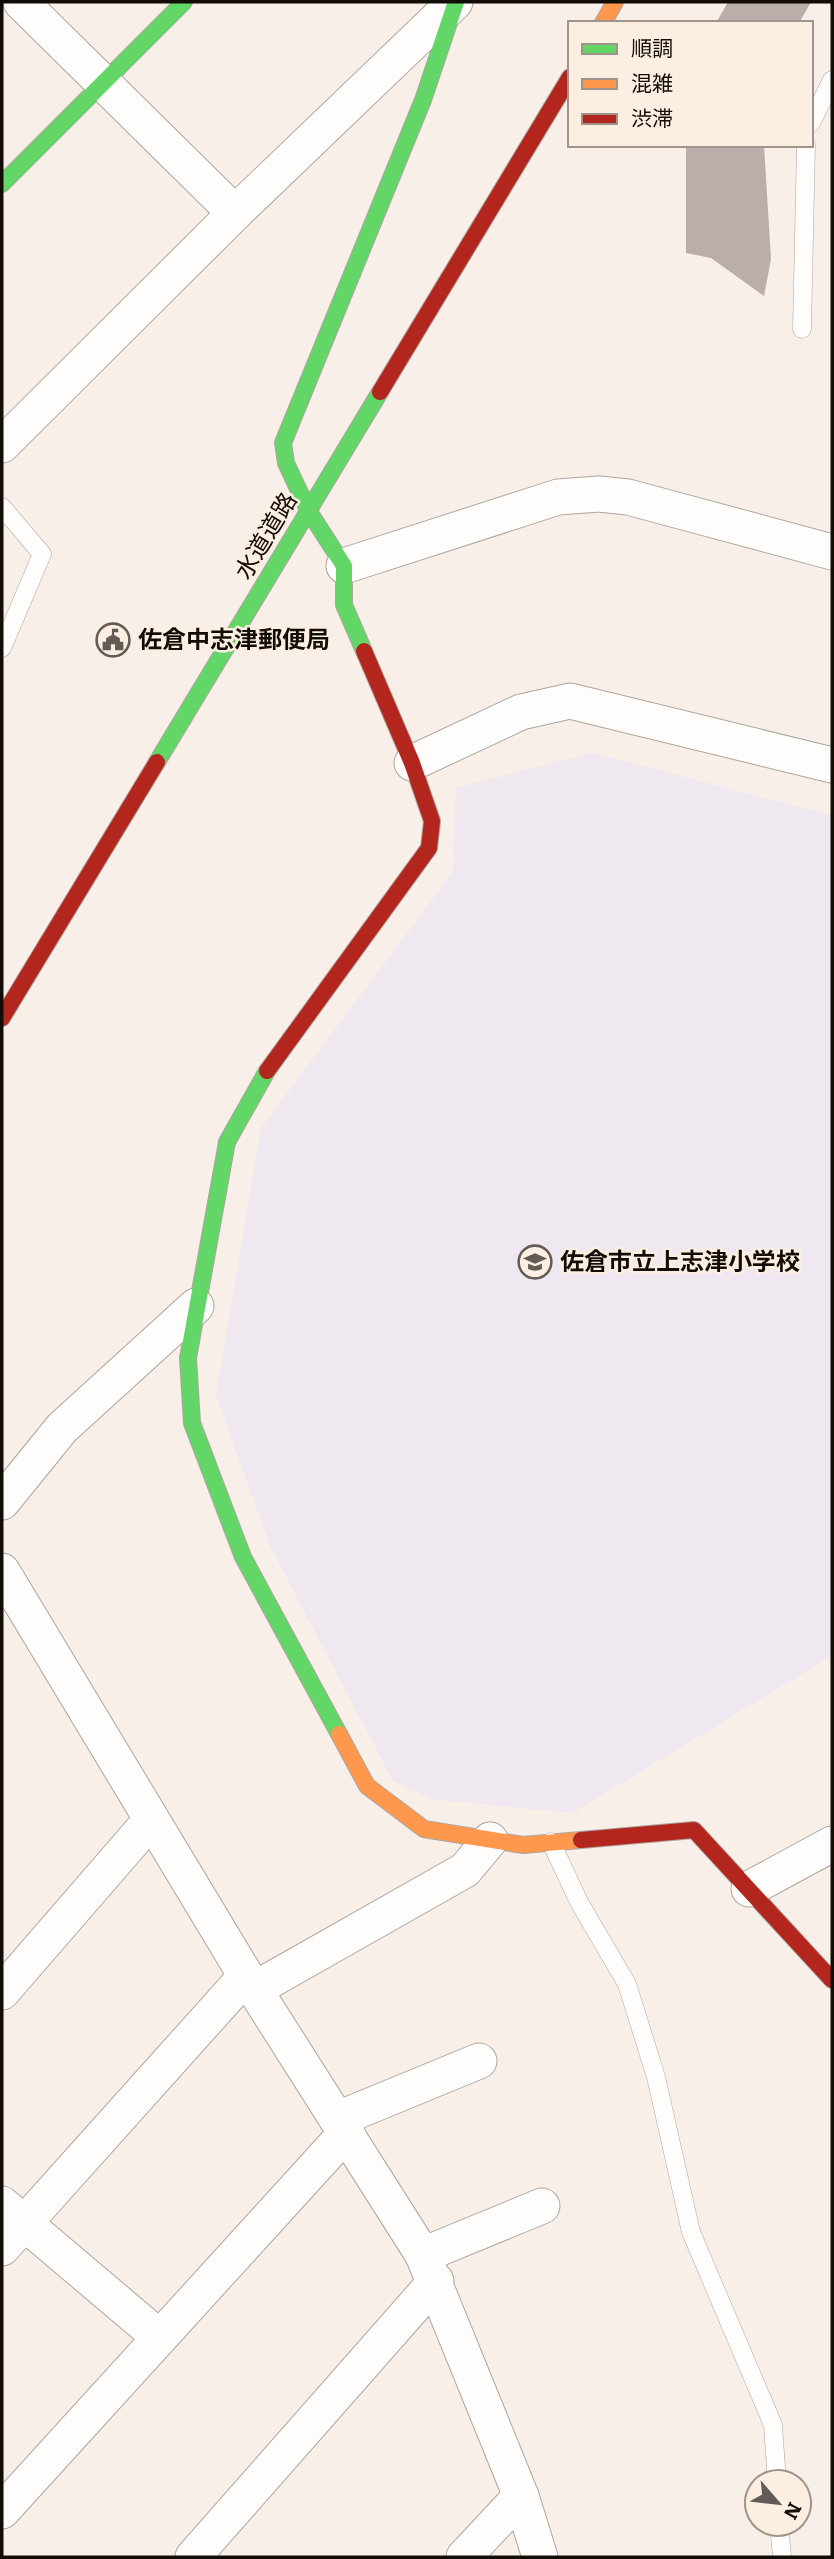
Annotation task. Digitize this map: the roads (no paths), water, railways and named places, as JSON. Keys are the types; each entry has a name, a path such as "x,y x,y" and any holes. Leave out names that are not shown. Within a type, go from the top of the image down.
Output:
{"street":[{"path":"2,7 7,2"},
{"path":"21,2 235,213"},
{"path":"2,184 184,2"},
{"path":"2,445 235,213 455,2"},
{"path":"455,2 424,100 283,443 286,463 308,510 344,566 344,605 412,762 432,821 429,848 266,1073 227,1142 188,1358 192,1423 208,1471 243,1557 367,1786 425,1829 490,1840 523,1844 694,1830 832,1980"},
{"path":"604,21 615,2"},
{"name":"水道道路","path":"2,1018 568,80"},
{"path":"344,566 558,497 599,494 628,497 832,552"},
{"path":"412,762 521,712 570,701 832,765"},
{"path":"2,1502 62,1428 196,1306"},
{"path":"2,1571 151,1821 429,2268 521,2496 540,2557"},
{"path":"2,1992 151,1821"},
{"path":"159,2337 9,2226 251,1983 465,1870 490,1840"},
{"path":"748,1889 832,1844"},
{"path":"2,2511 159,2337 343,2126 479,2061"},
{"path":"193,2557 429,2268 542,2206"},
{"path":"464,2557 521,2496"}],"lane":[{"path":"813,119 832,80"},
{"path":"802,329 806,147"},
{"path":"2,507 43,554 2,648"},
{"path":"551,1842 579,1902 627,1984 656,2077 691,2232 773,2425 776,2468"},
{"path":"780,2538 782,2557"}],"place":[{"name":"佐倉中志津郵便局","path":"113,640"},
{"name":"佐倉市立上志津小学校","path":"535,1262"}]}
